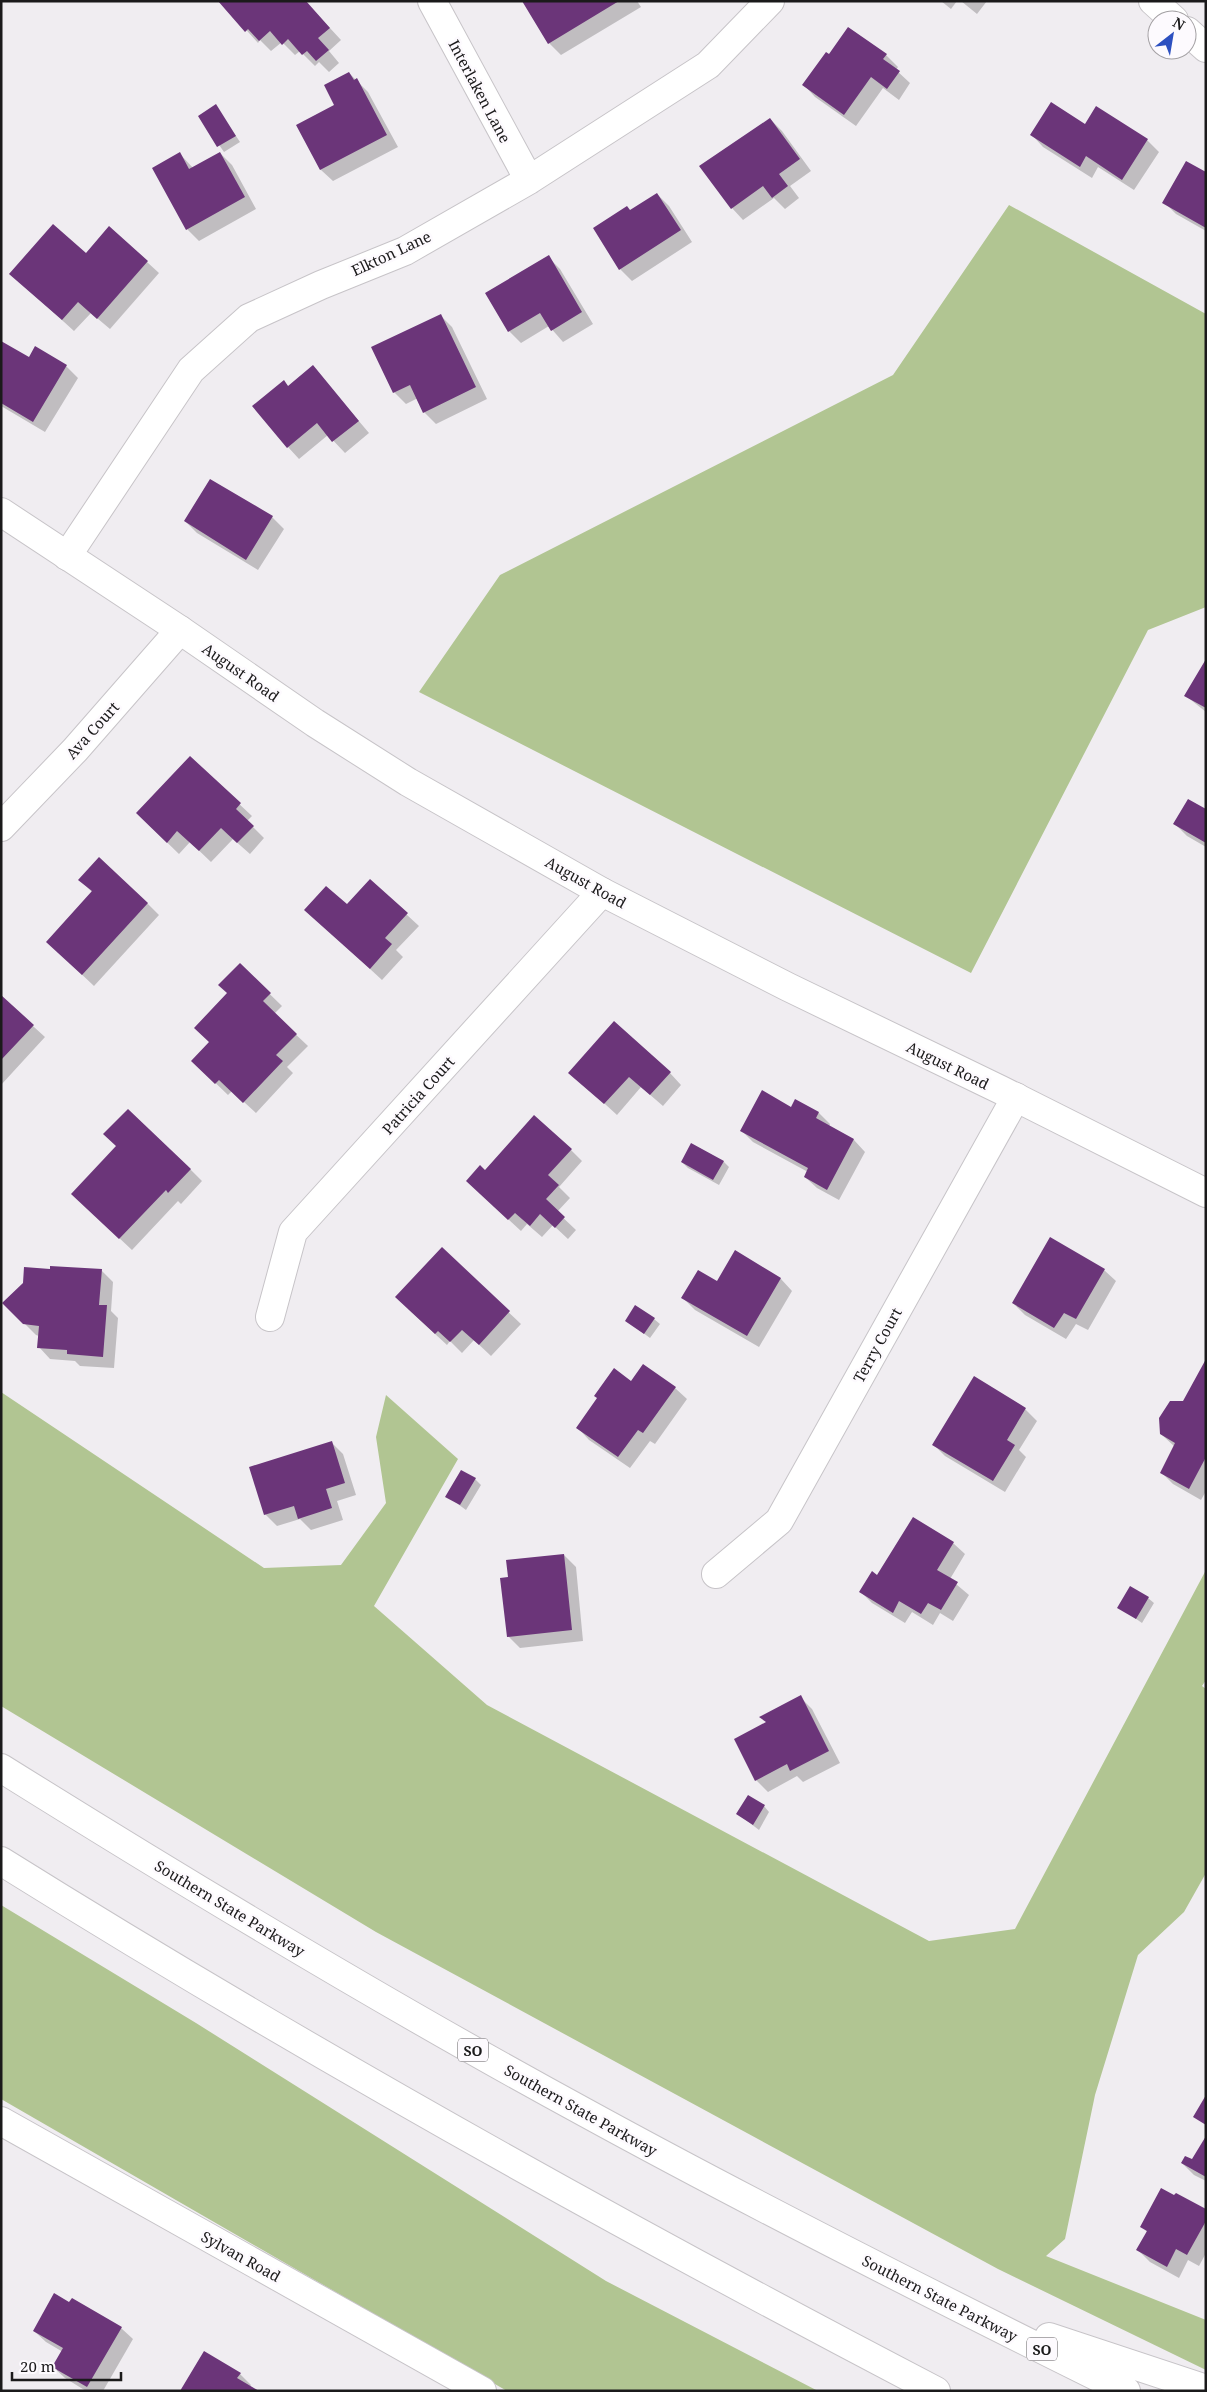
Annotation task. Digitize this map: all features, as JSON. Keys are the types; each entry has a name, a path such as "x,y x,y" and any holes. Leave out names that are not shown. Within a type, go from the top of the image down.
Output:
{"main road":[{"name":"Interlaken Lane","path":"432,1 529,180"},
{"name":"Elkton Lane","path":"67,556 191,370 249,318 321,285 405,251 529,180 708,65 770,1"},
{"path":"1153,1 1163,10"},
{"name":"August Road","path":"1,512 180,630 315,723 408,782 602,892 788,987 1016,1097 1206,1193"},
{"name":"Ava Court","path":"1,827 75,750 180,630"},
{"name":"Patricia Court","path":"270,1317 293,1232 602,892"},
{"name":"Terry Court","path":"716,1574 779,1521 1016,1097"},
{"name":"Southern State Parkway","path":"1,1768 257,1925 484,2056 707,2178 1126,2391"},
{"path":"1,1861 185,1974 407,2104 936,2391"},
{"name":"Sylvan Road","path":"1,2121 482,2391"},
{"path":"958,2307 1206,2389"},
{"path":"868,2355 918,2391"}],"green space":[{"path":"1009,205 1206,314 1206,607 1148,630 971,973 419,692 500,575 893,375"},
{"path":"1,1392 264,1568 341,1565 386,1503 376,1437 386,1395 458,1459 374,1606 487,1705 929,1941 1015,1929 1206,1570 1206,1680 1202,1686 1206,1689 1206,1873 1184,1912 1138,1955 1095,2095 1065,2239 1046,2256 1206,2320 1206,2370 998,2269 376,1932 1,1706"},
{"path":"1,1905 196,2023 606,2281 818,2391 507,2391 1,2099"}],"building":[{"path":"218,1 306,1 330,28 318,38 329,50 316,61 307,51 302,55 288,39 282,45 270,31 259,41 248,29 245,32"},
{"path":"522,1 619,1 548,44"},
{"path":"848,27 887,54 883,59 900,71 887,89 871,77 844,115 802,85 826,52 829,54"},
{"path":"349,72 354,80 357,78 387,135 320,170 296,125 334,105 324,85"},
{"path":"1051,102 1085,124 1096,106 1148,139 1122,180 1086,156 1080,167 1030,135"},
{"path":"216,104 236,136 217,147 198,116"},
{"path":"770,118 800,159 779,174 788,186 772,198 763,186 731,209 699,166"},
{"path":"180,152 189,169 220,152 245,197 186,230 152,168"},
{"path":"1186,161 1206,172 1206,228 1162,203"},
{"path":"657,193 681,230 619,270 593,228 627,206 630,210"},
{"path":"53,224 86,253 109,226 148,261 97,319 78,302 62,320 9,274"},
{"path":"549,255 582,312 551,331 540,313 508,332 485,293"},
{"path":"441,314 476,387 423,413 410,385 393,393 371,347"},
{"path":"1,341 29,357 35,346 67,365 33,422 1,403"},
{"path":"313,365 359,421 332,442 317,423 287,448 252,406 284,380 288,386"},
{"path":"210,479 273,516 246,560 184,521"},
{"path":"1206,659 1206,708 1184,696"},
{"path":"190,756 241,803 236,809 254,826 237,843 221,828 199,851 177,831 167,843 136,813"},
{"path":"1188,799 1206,809 1206,843 1173,824"},
{"path":"99,857 148,903 82,975 46,942 92,891 78,880"},
{"path":"370,879 408,913 385,938 392,944 370,969 304,910 326,886 347,904"},
{"path":"240,963 271,993 263,1001 297,1034 276,1055 283,1061 243,1103 219,1080 215,1084 191,1061 209,1042 194,1028 227,993 218,985"},
{"path":"1,995 34,1025 1,1060"},
{"path":"614,1021 671,1072 650,1095 629,1077 604,1104 568,1073"},
{"path":"762,1090 791,1107 795,1099 819,1112 816,1118 854,1139 827,1190 804,1177 808,1168 740,1131"},
{"path":"128,1109 191,1169 168,1193 166,1190 119,1239 71,1194 116,1146 103,1134"},
{"path":"534,1115 572,1149 548,1175 559,1185 546,1199 565,1217 555,1228 540,1214 530,1226 515,1213 508,1220 466,1181 480,1165 485,1170"},
{"path":"691,1143 724,1161 713,1180 681,1162"},
{"path":"1050,1237 1105,1269 1076,1319 1064,1313 1054,1328 1012,1303"},
{"path":"442,1247 510,1311 479,1345 462,1330 450,1342 438,1331 435,1334 395,1297"},
{"path":"735,1250 781,1278 747,1336 681,1298 698,1270 717,1281"},
{"path":"50,1266 102,1269 99,1305 107,1305 103,1357 67,1354 67,1350 37,1348 39,1326 23,1324 2,1303 23,1283 24,1267 50,1269"},
{"path":"635,1305 655,1318 644,1334 625,1321"},
{"path":"1206,1359 1206,1457 1189,1489 1160,1473 1175,1443 1160,1434 1159,1418 1170,1401 1183,1401"},
{"path":"643,1364 676,1387 643,1433 638,1430 618,1457 576,1428 597,1398 594,1396 614,1368 631,1381"},
{"path":"974,1376 1026,1408 1007,1440 1015,1445 993,1481 932,1445"},
{"path":"332,1441 345,1483 326,1489 332,1508 298,1519 294,1506 264,1515 249,1467"},
{"path":"461,1470 476,1478 460,1505 445,1497"},
{"path":"913,1517 954,1542 937,1570 958,1582 941,1610 928,1603 921,1614 899,1601 893,1613 859,1592 872,1571 877,1575"},
{"path":"564,1554 572,1630 507,1637 500,1578 508,1577 506,1560"},
{"path":"1130,1586 1149,1597 1136,1619 1117,1608"},
{"path":"801,1695 829,1751 790,1771 787,1764 755,1781 734,1739 766,1722 759,1717"},
{"path":"748,1795 765,1805 753,1825 736,1814"},
{"path":"1206,2095 1206,2125 1193,2117"},
{"path":"1206,2136 1206,2177 1181,2163 1185,2156 1192,2159"},
{"path":"1161,2188 1174,2195 1176,2193 1206,2209 1206,2221 1187,2255 1176,2249 1167,2267 1136,2250 1147,2231 1140,2227"},
{"path":"54,2293 69,2302 72,2298 122,2327 87,2387 52,2367 63,2348 33,2331"},
{"path":"204,2351 241,2373 237,2378 259,2391 180,2391"}]}
